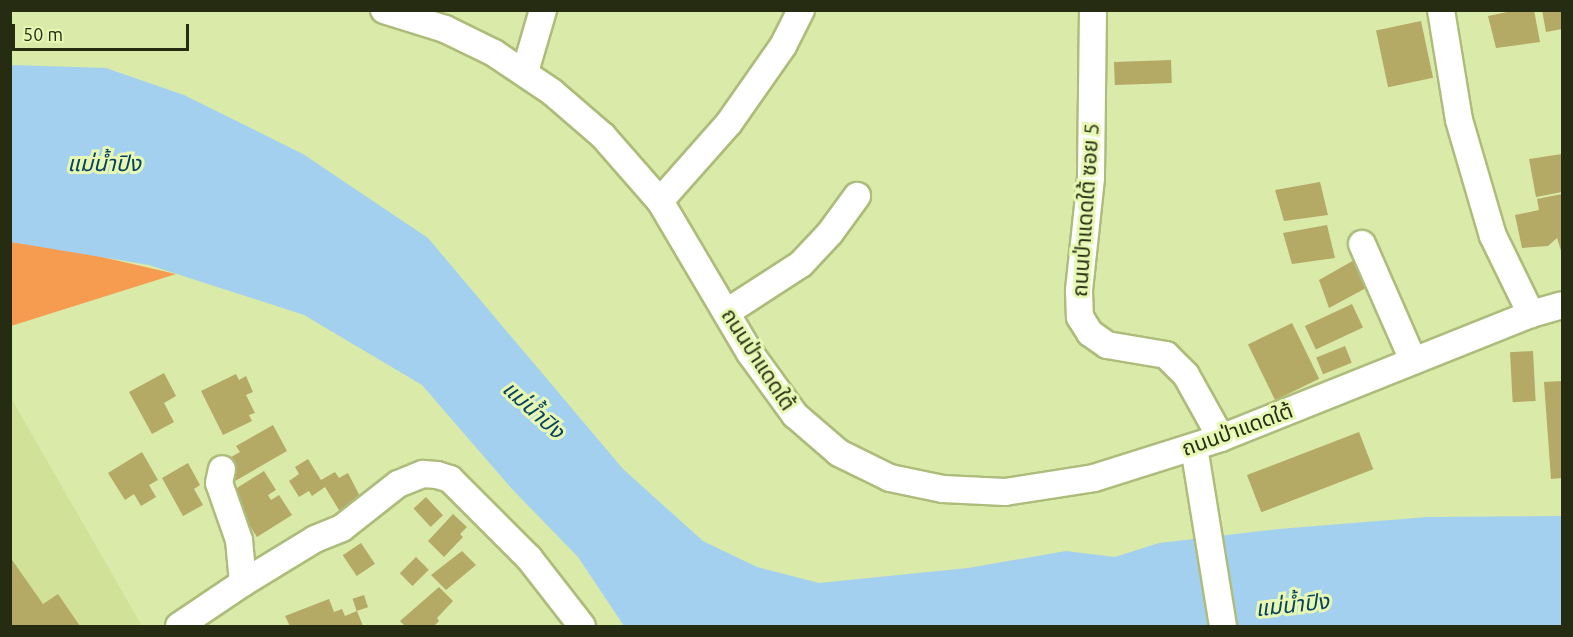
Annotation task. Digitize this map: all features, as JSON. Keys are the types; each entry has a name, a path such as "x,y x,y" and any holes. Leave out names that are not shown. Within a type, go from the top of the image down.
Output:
{"street":[{"name":"ถนนป่าแดดใต้","path":"384,10 447,20 525,72 603,136 660,201 775,390 795,415 839,453 890,478 943,489 1036,489 1094,478 1221,438 1530,314 1563,305"},
{"path":"525,72 543,10"},
{"path":"660,201 729,123 783,46 801,10"},
{"name":"ถนนป่าแดดใต้ ซอย 5","path":"1093,10 1091,178 1079,291 1080,317 1090,333 1107,345 1166,355 1186,375 1221,438"},
{"path":"1441,10 1459,120 1493,236 1530,314"},
{"path":"727,312 801,264 830,233 857,196"},
{"path":"1362,244 1413,360"},
{"path":"1194,447 1223,627"},
{"path":"222,469 219,483 239,540 243,583"},
{"path":"179,627 243,583 315,539 342,528 410,477 437,475 450,479 529,558 582,627"}],"shaded area":[{"path":"11,242 67,249 176,274 11,326"},
{"path":"11,398 142,626 11,626"}],"water":[{"name":"แม่น้ำปิง","path":"11,65 106,68 184,95 303,154 428,238 623,469 703,541 757,567 819,583 968,568 1066,551 1115,557 1159,543 1279,529 1427,517 1562,516 1562,626 624,626 578,557 511,488 422,385 304,315 149,265 11,242"}],"building":[{"path":"1517,10 1534,10 1540,42 1496,48 1488,16"},
{"path":"1542,10 1562,10 1562,29 1546,32"},
{"path":"1421,21 1433,78 1388,87 1376,31"},
{"path":"1171,60 1172,83 1115,85 1114,62"},
{"path":"1562,154 1562,192 1536,197 1529,159"},
{"path":"1320,182 1328,215 1284,221 1275,190"},
{"path":"1562,194 1562,254 1557,238 1548,246 1522,248 1515,215 1539,210 1537,199"},
{"path":"1327,225 1335,258 1292,264 1283,233"},
{"path":"1356,259 1366,288 1329,308 1319,280"},
{"path":"1352,304 1363,328 1316,350 1305,326"},
{"path":"1292,323 1319,379 1275,400 1248,344"},
{"path":"1345,346 1352,363 1323,374 1316,358"},
{"path":"1533,351 1536,401 1513,402 1510,352"},
{"path":"164,373 176,396 164,403 174,422 152,434 129,392"},
{"path":"236,374 239,380 246,376 253,392 246,395 255,413 249,415 252,421 223,435 201,391"},
{"path":"1562,381 1562,478 1551,479 1544,382"},
{"path":"273,425 287,451 235,481 224,461 240,452 236,446"},
{"path":"1359,432 1373,469 1261,512 1247,475"},
{"path":"142,452 158,480 149,485 156,497 141,506 134,494 125,500 108,473"},
{"path":"308,459 321,480 335,472 339,478 348,473 366,508 345,520 325,487 312,496 309,491 299,497 289,481 299,474 295,467"},
{"path":"188,463 200,485 194,489 203,505 183,516 162,478"},
{"path":"264,471 276,490 268,495 271,500 279,495 292,515 257,537 229,493"},
{"path":"426,497 443,515 431,527 414,509"},
{"path":"453,514 467,527 460,534 463,537 444,557 428,541"},
{"path":"361,543 375,564 357,576 343,555"},
{"path":"462,551 476,565 446,590 431,575"},
{"path":"10,557 43,604 58,594 80,626 10,626"},
{"path":"416,557 429,570 412,586 400,573"},
{"path":"439,587 453,601 437,618 439,621 434,626 405,626 400,621"},
{"path":"364,595 368,607 357,611 353,599"},
{"path":"329,599 334,612 342,609 345,616 357,611 363,626 290,626 285,616"}]}
